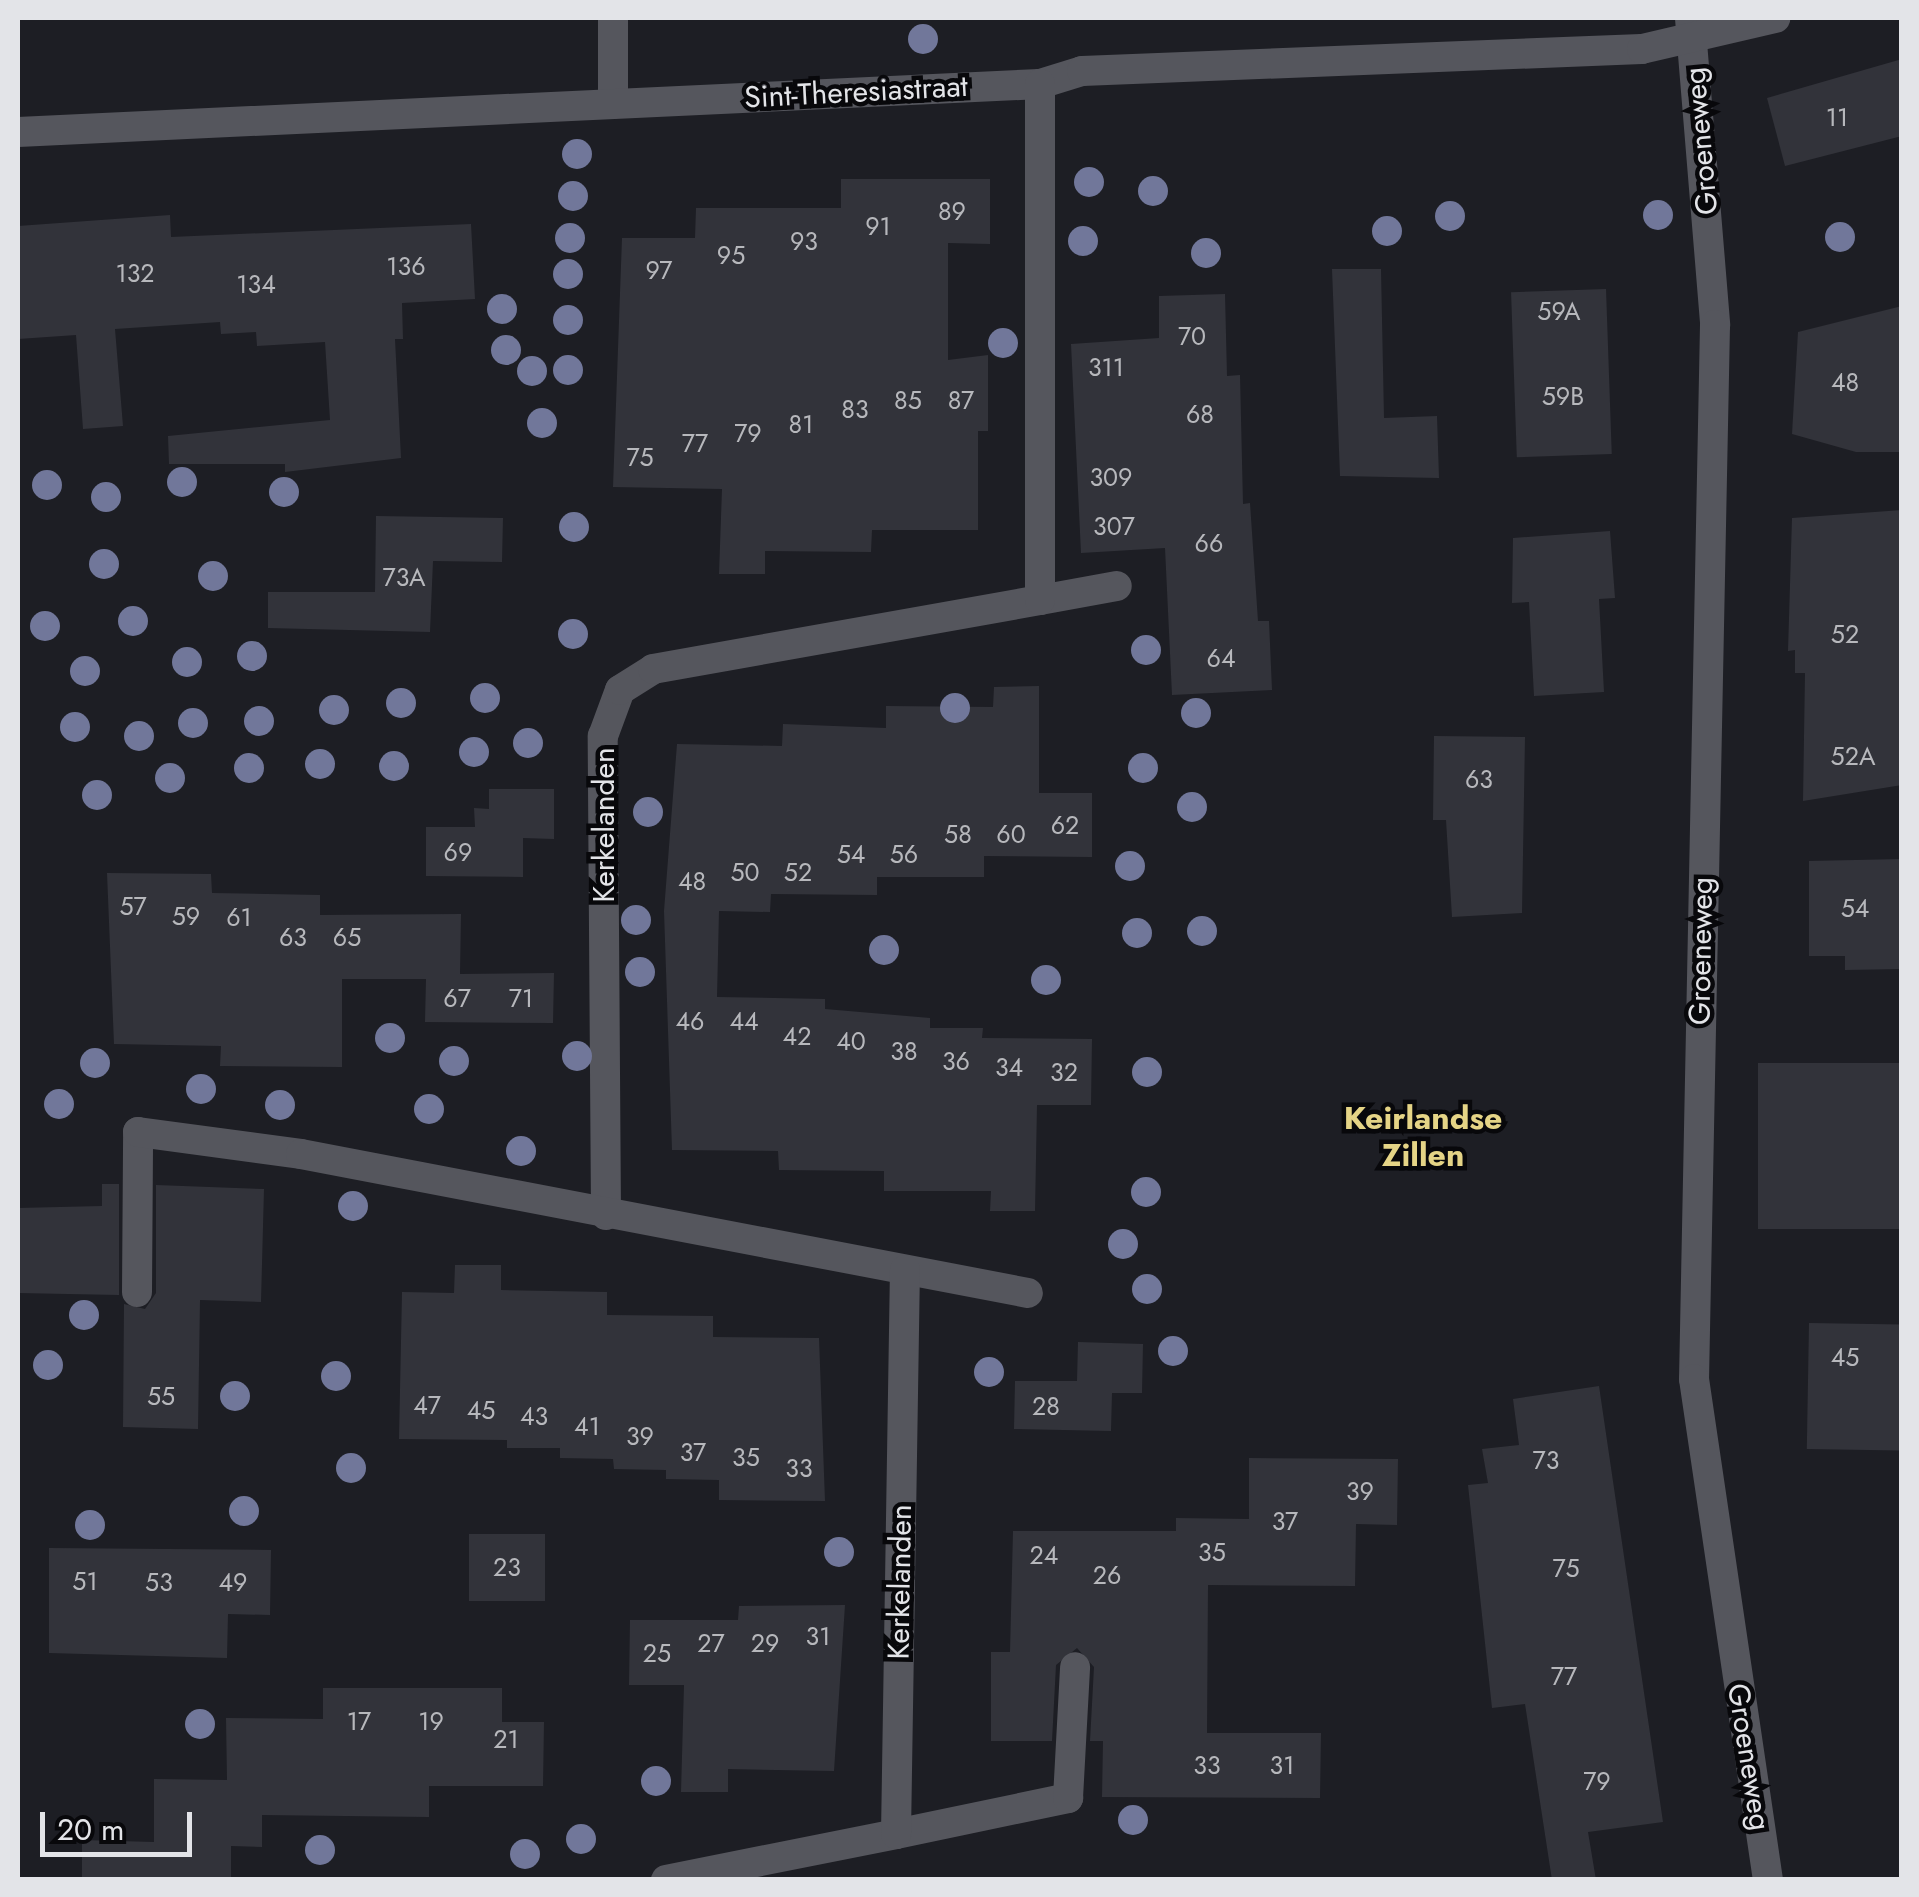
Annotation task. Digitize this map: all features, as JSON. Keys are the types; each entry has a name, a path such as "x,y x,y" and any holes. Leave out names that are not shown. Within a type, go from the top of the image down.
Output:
{"street":[{"path":"613,18 613,104"},
{"name":"Sint-Theresiastraat","path":"18,132 1040,84 1082,71 1692,30 1775,18"},
{"name":"Groeneweg","path":"1692,30 1715,325 1694,1379 1768,1880"},
{"path":"1040,84 1040,600"},
{"name":"Kerkelanden","path":"606,1215 603,736 620,690 653,669 1118,586"},
{"path":"137,1292 138,1132 300,1154 1028,1293"},
{"name":"Kerkelanden","path":"896,1834 904,1270"},
{"path":"666,1880 1068,1798 1075,1667"}],"building":[{"path":"1902,59 1902,136 1785,166 1767,98"},
{"path":"841,179 990,179 990,244 948,243 948,360 988,355 988,431 978,431 978,530 872,530 871,552 765,551 765,574 719,574 722,489 613,487 622,238 695,238 696,208 841,208"},
{"path":"170,215 171,237 471,224 475,299 402,303 403,339 395,339 401,458 285,472 285,464 169,464 168,436 330,420 325,342 257,346 256,332 221,334 220,322 115,329 123,426 83,429 76,335 18,339 18,226"},
{"path":"1332,269 1381,269 1384,418 1437,416 1439,478 1340,476"},
{"path":"1606,289 1612,454 1517,457 1511,292"},
{"path":"1225,294 1227,376 1240,375 1243,504 1250,503 1258,621 1269,621 1272,690 1172,695 1165,548 1081,553 1071,344 1159,338 1159,296"},
{"path":"1902,306 1902,452 1856,452 1792,434 1798,332"},
{"path":"1902,510 1902,785 1803,801 1805,673 1795,673 1795,650 1788,651 1792,518"},
{"path":"376,516 503,518 502,562 433,561 430,632 268,628 268,592 375,592"},
{"path":"1610,531 1615,598 1599,599 1604,692 1534,696 1529,602 1512,603 1513,538"},
{"path":"1039,686 1039,793 1092,793 1092,857 984,856 984,877 877,877 877,895 771,894 770,912 719,911 717,997 825,999 825,1009 930,1018 930,1028 983,1028 982,1038 1092,1039 1091,1105 1037,1105 1035,1211 990,1211 991,1191 884,1191 884,1171 779,1170 778,1151 672,1150 664,911 677,744 782,746 783,724 886,728 886,706 993,707 994,687"},
{"path":"1434,736 1525,737 1522,913 1452,917 1446,820 1433,820"},
{"path":"489,789 554,789 554,839 523,838 523,877 426,876 426,827 475,827 474,808 489,809"},
{"path":"1902,859 1902,969 1845,970 1845,956 1809,956 1809,861"},
{"path":"107,873 211,874 212,893 320,895 320,915 461,914 460,974 554,973 553,1023 425,1022 426,979 342,979 342,1067 220,1066 221,1046 114,1044"},
{"path":"1758,1063 1902,1063 1902,1229 1758,1229"},
{"path":"102,1184 119,1184 119,1295 18,1293 18,1208 102,1206"},
{"path":"156,1185 264,1189 261,1302 200,1300 198,1429 123,1427 124,1304 145,1309 156,1293"},
{"path":"455,1265 501,1265 501,1290 607,1292 607,1315 713,1316 713,1337 819,1338 825,1501 719,1500 719,1480 666,1479 666,1470 614,1469 613,1459 560,1458 560,1448 507,1448 507,1440 399,1439 402,1292 454,1293"},
{"path":"1809,1323 1902,1325 1900,1451 1807,1449"},
{"path":"1078,1342 1143,1344 1142,1393 1112,1393 1111,1431 1014,1429 1015,1381 1077,1381"},
{"path":"1599,1386 1663,1822 1588,1832 1596,1880 1552,1880 1525,1704 1492,1708 1468,1485 1488,1483 1482,1449 1519,1445 1513,1399"},
{"path":"1249,1458 1398,1459 1397,1525 1356,1524 1355,1586 1208,1585 1207,1733 1321,1733 1320,1798 1102,1797 1103,1741 1090,1741 1094,1667 1077,1648 1056,1665 1052,1741 991,1741 991,1652 1010,1652 1013,1531 1176,1531 1176,1518 1249,1519"},
{"path":"469,1534 545,1534 545,1601 469,1601"},
{"path":"49,1548 271,1550 270,1615 228,1614 227,1658 49,1653"},
{"path":"845,1605 834,1771 728,1769 728,1792 681,1792 684,1685 629,1685 630,1620 738,1620 739,1606"},
{"path":"323,1688 502,1688 502,1722 544,1722 543,1786 429,1786 429,1817 262,1815 262,1847 231,1846 231,1880 82,1880 82,1840 154,1842 154,1779 227,1780 226,1718 323,1719"}],"district":[{"name":"Keirlandse Zillen","path":"1423,1138"}]}
